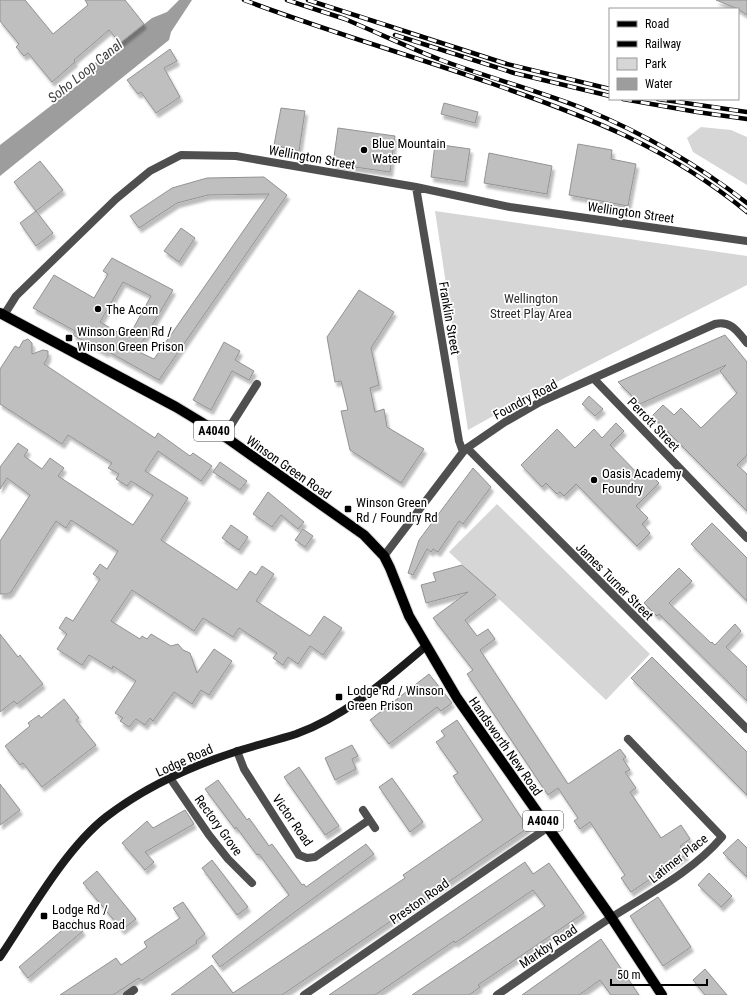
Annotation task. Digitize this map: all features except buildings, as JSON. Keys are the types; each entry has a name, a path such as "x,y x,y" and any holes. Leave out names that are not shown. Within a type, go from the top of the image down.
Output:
{"main road":[{"name":"Winson Green Road","path":"2,314 176,407 224,436 364,535 384,556 396,582"},
{"name":"Handsworth New Road","path":"396,582 410,616 457,698 611,918 662,995"}],"street":[{"name":"Wellington Street","path":"2,314 16,296 116,199 150,171 182,155 236,156 416,187 510,207 747,241"},
{"name":"Franklin Street","path":"416,187 459,441 465,450"},
{"name":"Foundry Road","path":"384,556 465,450 505,422 540,402 705,328 723,322 733,327 747,343"},
{"name":"Perrott Street","path":"594,379 747,538"},
{"path":"224,436 257,384"},
{"name":"James Turner Street","path":"465,450 747,729"},
{"name":"Lodge Road","path":"0,957 55,875 87,834 105,818 138,795 203,763 296,733 348,708 386,680 426,646"},
{"name":"Latimer Place","path":"611,918 676,878 710,852 722,837 628,739"},
{"name":"Victor Road","path":"237,751 244,769 300,855 307,858 315,857 369,820"},
{"name":"Rectory Grove","path":"170,778 209,835 228,859 252,883"},
{"path":"362,810 375,828"},
{"name":"Preston Road","path":"304,995 547,828"},
{"name":"Markby Road","path":"498,995 611,918"}],"green space":[{"path":"701,127 731,130 747,137 747,185 693,152 687,138"},
{"name":"Wellington Street Play Area","path":"435,211 747,256 747,285 533,394 468,430"},
{"path":"497,504 650,654 606,700 449,552"}],"water":[{"path":"179,0 192,0 171,32 169,40 0,176 0,145 87,78 91,66 152,18 167,12"}],"railway":[{"path":"244,0 493,84 594,122 626,136 687,169 717,189 747,212"},
{"path":"287,0 345,19"},
{"path":"308,0 507,64 609,89"},
{"path":"340,17 441,60 551,97 609,119 630,129 690,163 747,203"},
{"path":"395,35 514,73 609,96"},
{"path":"629,100 747,119"},
{"path":"665,100 747,112"}],"place":[{"name":"Blue Mountain Water","path":"364,150"},
{"name":"The Acorn","path":"98,309"},
{"name":"Winson Green Rd / Winson Green Prison","path":"69,338"},
{"name":"Oasis Academy Foundry","path":"594,480"},
{"name":"Winson Green Rd / Foundry Rd","path":"348,509"},
{"name":"Lodge Rd / Winson Green Prison","path":"339,697"},
{"name":"Lodge Rd / Bacchus Road","path":"44,916"}],"water label":[{"name":"Soho Loop Canal","path":"85,71"}]}
